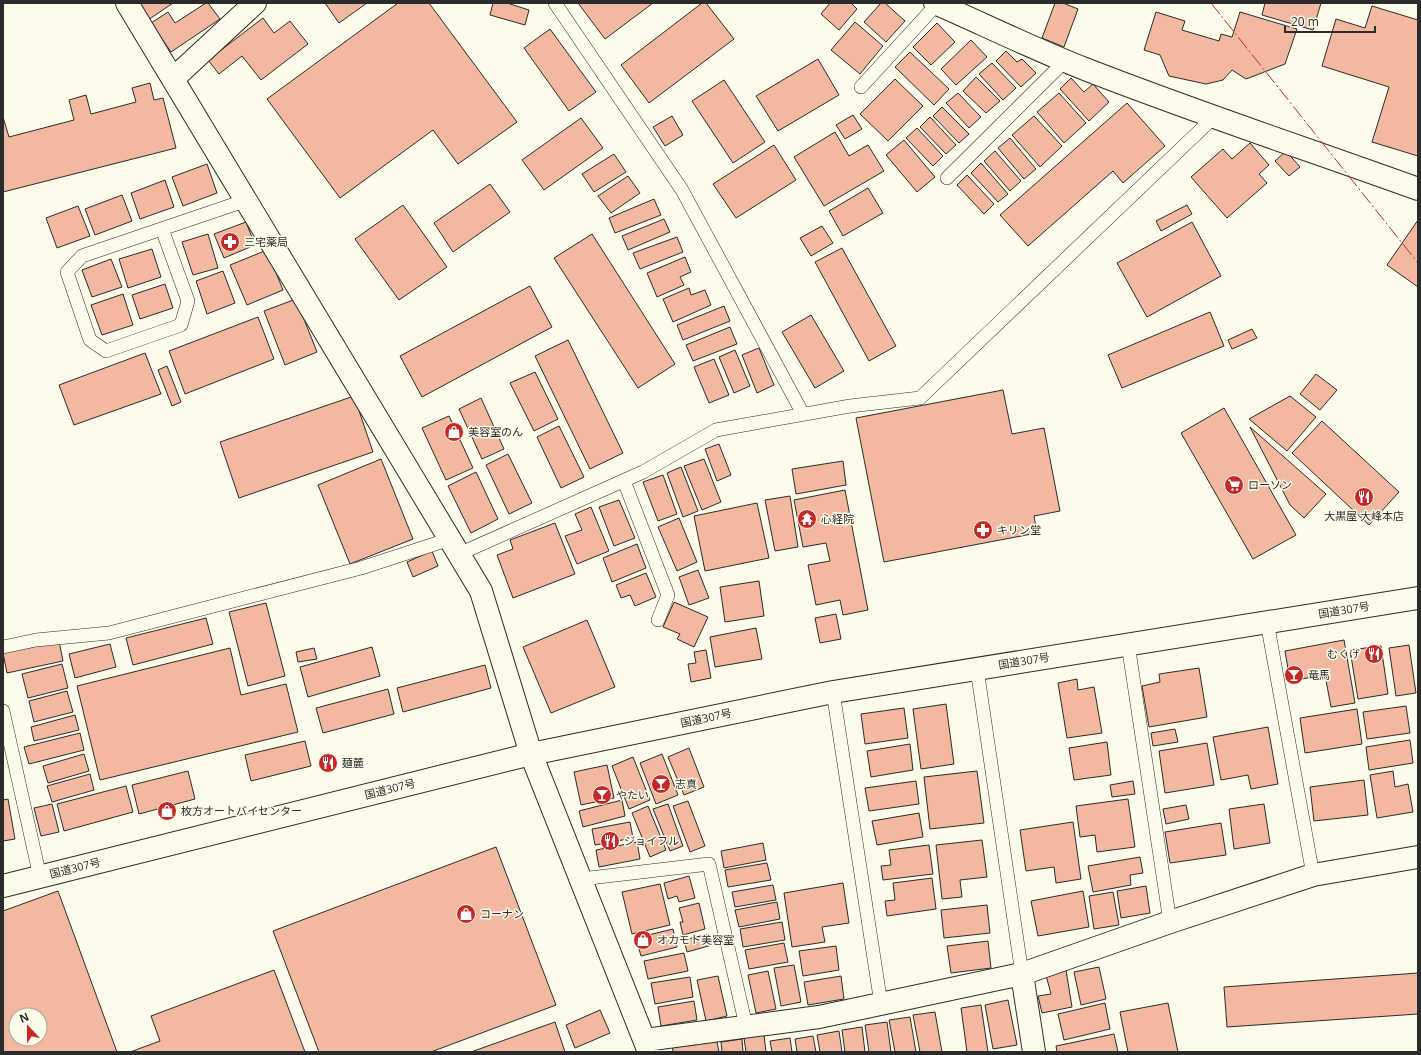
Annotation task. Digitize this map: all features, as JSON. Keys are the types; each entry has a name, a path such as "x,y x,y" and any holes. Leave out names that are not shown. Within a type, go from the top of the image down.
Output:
{"main road":[{"path":"127,3 174,78 481,591 531,754 647,1046 746,1026 819,1016 1022,974 1170,922 1313,875 1418,857"},
{"path":"174,78 255,3"},
{"path":"936,3 1065,61 1213,118 1304,148 1418,189"},
{"name":"国道307号","path":"3,886 531,754 833,692 1267,622 1418,601"},
{"path":"1022,974 1034,1052"}],"lane":[{"path":"555,3 682,190 803,414"},
{"path":"861,87 936,3"},
{"path":"947,178 1065,61"},
{"path":"3,646 36,640 109,633 361,568 454,546 624,481 643,472 716,430 850,406 920,398 1213,118"},
{"path":"162,229 188,301 181,325 106,351 90,340 67,272 82,256 246,200"},
{"path":"624,481 668,595 658,620"},
{"path":"1267,622 1313,875"},
{"path":"1128,644 1170,922"},
{"path":"977,669 1022,974"},
{"path":"833,692 881,1004"},
{"path":"3,711 40,877"},
{"path":"581,879 709,864 746,1026"}],"building":[{"path":"137,3 173,3 148,20"},
{"path":"208,3 220,19 171,52 151,23 168,12 175,23"},
{"path":"325,3 367,3 339,23"},
{"path":"398,3 429,3 517,122 458,164 433,130 340,198 267,99"},
{"path":"493,3 507,3 529,10 525,25 490,15"},
{"path":"578,3 653,3 605,39"},
{"path":"702,3 706,3 734,39 649,103 621,65"},
{"path":"830,3 851,3 857,9 839,30 821,14"},
{"path":"881,3 885,3 905,21 886,42 864,22"},
{"path":"1055,3 1063,3 1078,9 1064,47 1042,38"},
{"path":"1265,3 1321,3 1313,30 1262,15"},
{"path":"1372,6 1418,20 1418,156 1372,142 1389,87 1322,66 1336,19 1365,28"},
{"path":"1156,12 1185,21 1182,30 1219,41 1221,34 1232,37 1240,12 1297,29 1285,64 1246,79 1232,70 1223,80 1206,84 1169,76 1160,55 1144,50"},
{"path":"263,18 274,33 290,21 308,44 261,80 242,56 219,74 208,60"},
{"path":"855,22 883,46 860,74 831,50"},
{"path":"937,23 955,42 931,65 913,47"},
{"path":"550,29 596,92 569,111 524,48"},
{"path":"971,40 987,57 956,85 941,69"},
{"path":"1006,51 1017,62 1022,59 1036,73 1021,87 996,61"},
{"path":"910,52 949,89 934,105 895,67"},
{"path":"818,59 839,95 778,131 756,96"},
{"path":"992,63 1016,88 1003,100 979,74"},
{"path":"976,77 1000,101 986,113 963,91"},
{"path":"1071,78 1084,92 1093,84 1109,102 1089,121 1060,89"},
{"path":"895,79 923,106 888,141 860,114"},
{"path":"724,80 765,142 733,163 692,101"},
{"path":"150,83 154,100 163,98 176,148 3,192 3,117 9,137 74,120 69,100 86,95 91,114 136,102 132,88"},
{"path":"958,93 981,117 969,128 946,103"},
{"path":"1059,93 1086,123 1064,143 1037,112"},
{"path":"1127,103 1165,146 1123,183 1113,171 1028,246 1000,215"},
{"path":"942,107 969,134 959,143 933,116"},
{"path":"853,115 862,129 845,139 836,125"},
{"path":"672,116 683,135 665,146 653,127"},
{"path":"1034,116 1062,146 1040,167 1012,135"},
{"path":"930,117 956,145 946,154 920,127"},
{"path":"581,118 603,148 544,190 522,160"},
{"path":"917,128 943,156 933,166 906,138"},
{"path":"835,132 849,156 868,145 884,171 824,206 794,157"},
{"path":"1010,138 1036,169 1024,179 998,148"},
{"path":"904,140 935,177 917,192 886,155"},
{"path":"1250,143 1269,165 1259,174 1267,183 1227,218 1191,177 1223,149 1232,159"},
{"path":"774,145 796,180 736,218 713,184"},
{"path":"995,151 1021,181 1010,191 984,161"},
{"path":"1286,151 1300,167 1289,176 1275,161"},
{"path":"614,154 626,172 594,192 582,174"},
{"path":"981,163 1008,194 998,202 971,173"},
{"path":"207,164 217,193 183,206 172,177"},
{"path":"967,175 994,204 984,214 957,185"},
{"path":"628,176 640,193 611,213 598,196"},
{"path":"165,180 174,207 140,219 131,193"},
{"path":"490,184 510,212 453,252 434,223"},
{"path":"868,188 883,213 843,236 829,211"},
{"path":"122,195 132,221 95,235 85,209"},
{"path":"654,199 661,215 615,233 609,218"},
{"path":"403,205 447,267 399,300 355,239"},
{"path":"1187,205 1192,214 1161,231 1156,221"},
{"path":"78,206 90,236 57,248 46,218"},
{"path":"664,219 670,232 628,250 622,236"},
{"path":"1418,220 1418,287 1387,265"},
{"path":"246,222 255,245 224,258 214,234"},
{"path":"1192,222 1221,276 1147,317 1117,263"},
{"path":"822,226 833,243 811,256 800,238"},
{"path":"208,234 218,268 193,275 182,242"},
{"path":"592,234 675,364 638,388 554,258"},
{"path":"677,237 683,252 640,269 633,253"},
{"path":"842,248 896,346 869,361 815,262"},
{"path":"152,249 161,277 128,288 119,259"},
{"path":"267,250 283,290 247,305 230,265"},
{"path":"685,257 691,272 680,277 684,285 657,297 647,273"},
{"path":"111,259 122,287 92,297 82,270"},
{"path":"223,271 235,303 207,314 196,281"},
{"path":"165,284 173,308 140,319 132,295"},
{"path":"530,286 552,327 422,397 400,356"},
{"path":"689,288 691,295 705,290 711,305 673,322 663,299"},
{"path":"123,294 133,325 102,335 91,305"},
{"path":"296,299 317,352 285,365 264,311"},
{"path":"724,306 730,321 683,340 677,325"},
{"path":"1210,312 1224,346 1122,388 1108,355"},
{"path":"811,315 844,371 815,388 782,332"},
{"path":"258,317 274,359 185,394 169,351"},
{"path":"730,327 737,344 693,361 686,345"},
{"path":"1252,329 1257,338 1232,349 1228,340"},
{"path":"568,340 623,453 590,469 535,356"},
{"path":"759,348 774,385 757,393 742,355"},
{"path":"735,350 750,386 734,393 719,357"},
{"path":"145,353 161,394 74,425 59,385"},
{"path":"714,359 729,395 709,403 694,367"},
{"path":"167,366 181,402 172,406 158,370"},
{"path":"535,372 558,419 534,431 510,383"},
{"path":"1316,374 1337,390 1320,410 1300,394"},
{"path":"1003,390 1012,434 1044,428 1060,511 1034,516 1037,533 884,562 856,418"},
{"path":"354,396 373,452 239,498 220,442"},
{"path":"1290,396 1316,417 1287,451 1249,419"},
{"path":"481,398 504,449 482,459 459,409"},
{"path":"1224,408 1296,535 1253,559 1181,433"},
{"path":"449,416 473,468 446,480 422,428"},
{"path":"1322,421 1399,492 1369,525 1292,453"},
{"path":"559,426 584,477 561,488 537,437"},
{"path":"1250,427 1326,494 1304,518 1290,505"},
{"path":"719,444 731,475 717,481 705,449"},
{"path":"508,454 532,503 509,514 486,465"},
{"path":"381,459 413,539 350,564 318,485"},
{"path":"704,459 721,502 702,510 684,466"},
{"path":"843,461 846,485 796,494 792,469"},
{"path":"681,467 698,511 683,517 667,473"},
{"path":"476,472 498,519 471,533 448,486"},
{"path":"663,475 677,514 658,521 643,482"},
{"path":"845,490 868,610 843,615 840,600 816,605 808,565 830,561 826,543 803,547 794,500"},
{"path":"790,496 798,547 775,551 765,500"},
{"path":"619,500 635,538 614,546 599,507"},
{"path":"757,503 769,558 705,571 694,516"},
{"path":"591,507 609,551 577,564 565,536 582,530 575,514"},
{"path":"679,518 697,562 677,571 658,527"},
{"path":"555,523 575,574 513,598 497,555 513,549 510,540"},
{"path":"637,544 646,568 612,582 603,558"},
{"path":"432,551 438,566 413,577 407,562"},
{"path":"698,570 709,598 689,605 679,577"},
{"path":"646,573 656,597 635,606 630,595 621,598 616,585"},
{"path":"759,581 764,616 725,622 720,587"},
{"path":"674,602 708,617 694,647 677,639 680,634 663,627"},
{"path":"266,603 285,676 248,686 229,612"},
{"path":"836,614 841,639 820,643 815,618"},
{"path":"206,618 213,644 133,665 126,638"},
{"path":"587,620 615,687 551,713 523,647"},
{"path":"756,628 762,659 715,667 710,637"},
{"path":"1344,640 1355,703 1331,707 1325,675 1290,681 1285,651"},
{"path":"59,641 63,661 7,673 3,653"},
{"path":"110,644 116,667 75,678 69,654"},
{"path":"1409,645 1416,693 1396,696 1389,648"},
{"path":"1381,646 1388,694 1358,699 1350,650"},
{"path":"372,647 380,676 308,697 300,667"},
{"path":"230,648 241,695 286,684 298,732 100,780 77,686"},
{"path":"314,648 317,659 298,662 296,652"},
{"path":"706,650 711,678 691,682 688,664 696,663 694,652"},
{"path":"62,664 68,688 28,698 22,674"},
{"path":"485,665 491,688 403,712 397,688"},
{"path":"1199,668 1207,717 1149,727 1142,686 1160,682 1159,674"},
{"path":"1077,679 1078,690 1094,687 1102,733 1067,738 1058,683"},
{"path":"388,689 394,714 323,733 316,708"},
{"path":"67,691 73,712 34,722 29,701"},
{"path":"946,704 954,764 921,769 913,709"},
{"path":"1406,706 1410,733 1367,739 1363,712"},
{"path":"904,708 908,738 865,744 861,714"},
{"path":"1357,709 1362,744 1305,753 1300,718"},
{"path":"75,715 79,730 34,741 31,727"},
{"path":"1268,727 1278,784 1251,789 1248,775 1221,780 1213,737"},
{"path":"1175,729 1178,742 1153,746 1151,733"},
{"path":"80,733 84,750 29,764 24,747"},
{"path":"1410,740 1413,763 1369,770 1366,747"},
{"path":"305,741 311,766 251,781 245,755"},
{"path":"1107,742 1111,775 1074,780 1069,748"},
{"path":"1207,743 1214,785 1165,793 1159,751"},
{"path":"910,744 913,770 871,777 867,751"},
{"path":"689,748 704,787 684,795 668,757"},
{"path":"84,754 89,771 48,783 43,766"},
{"path":"662,754 678,795 656,804 640,763"},
{"path":"633,757 650,800 629,809 612,766"},
{"path":"607,765 614,798 581,805 574,772"},
{"path":"188,771 195,799 139,814 132,785"},
{"path":"977,771 984,823 930,829 924,777"},
{"path":"1393,771 1395,787 1408,784 1413,812 1377,818 1370,775"},
{"path":"90,774 94,790 52,802 47,786"},
{"path":"1364,780 1368,815 1314,821 1310,787"},
{"path":"916,781 919,804 869,811 865,788"},
{"path":"1133,781 1135,794 1112,797 1110,785"},
{"path":"126,786 133,812 64,831 57,804"},
{"path":"8,799 15,839 3,841 3,800"},
{"path":"1128,799 1135,847 1097,852 1095,835 1080,837 1076,806"},
{"path":"622,800 625,816 583,827 579,811"},
{"path":"688,801 705,846 690,852 673,806"},
{"path":"52,804 59,832 41,836 34,808"},
{"path":"668,804 683,846 670,851 653,809"},
{"path":"1264,804 1270,843 1234,849 1229,809"},
{"path":"1186,805 1189,819 1166,824 1163,809"},
{"path":"648,806 666,850 650,857 632,813"},
{"path":"919,813 923,837 877,845 872,821"},
{"path":"630,822 633,838 595,845 592,829"},
{"path":"1073,822 1081,879 1056,883 1054,867 1026,871 1020,830"},
{"path":"1221,823 1226,855 1170,863 1165,832"},
{"path":"982,840 987,877 960,880 962,897 942,899 936,845"},
{"path":"637,842 640,859 599,867 596,850"},
{"path":"763,843 766,860 724,868 721,851"},
{"path":"929,845 933,874 883,880 881,866 891,865 889,850"},
{"path":"496,847 556,1005 431,1052 319,1052 273,931"},
{"path":"1140,857 1143,873 1130,875 1131,885 1093,892 1088,866"},
{"path":"767,863 771,880 728,887 725,870"},
{"path":"689,876 695,898 679,902 677,896 668,899 664,883"},
{"path":"932,878 936,909 887,916 885,901 895,900 893,883"},
{"path":"843,883 849,923 822,927 825,942 792,947 784,893"},
{"path":"660,884 670,925 632,934 622,892"},
{"path":"773,885 776,900 735,907 732,892"},
{"path":"1146,886 1150,913 1121,918 1117,891"},
{"path":"58,891 117,1052 3,1052 3,911"},
{"path":"1083,891 1089,927 1038,936 1031,901"},
{"path":"1113,892 1119,925 1094,929 1089,896"},
{"path":"777,902 780,919 739,927 735,910"},
{"path":"699,903 705,929 683,935 680,922 683,922 679,908"},
{"path":"987,905 990,933 944,938 941,910"},
{"path":"782,922 785,940 743,947 740,929"},
{"path":"673,929 677,947 641,956 636,938"},
{"path":"709,934 712,945 687,952 684,940"},
{"path":"988,941 991,968 951,973 947,946"},
{"path":"784,943 788,962 749,969 745,950"},
{"path":"836,946 839,970 803,976 799,951"},
{"path":"684,953 688,971 648,979 644,961"},
{"path":"794,965 801,1002 781,1006 774,968"},
{"path":"1099,967 1106,999 1081,1005 1074,972"},
{"path":"274,970 305,1052 130,1052 160,1041 151,1016"},
{"path":"1066,970 1072,1007 1042,1013 1038,996 1051,994 1046,975"},
{"path":"768,971 776,1009 756,1013 748,975"},
{"path":"1418,973 1418,1014 1227,1027 1224,987"},
{"path":"718,976 727,1016 706,1021 697,980"},
{"path":"841,976 844,999 808,1005 804,982"},
{"path":"690,977 693,997 655,1004 651,983"},
{"path":"1008,1000 1017,1045 993,1049 985,1005"},
{"path":"694,1001 697,1020 661,1026 658,1007"},
{"path":"1105,1003 1110,1029 1064,1040 1058,1014"},
{"path":"1168,1003 1178,1052 1128,1052 1120,1012"},
{"path":"981,1005 988,1052 967,1052 961,1008"},
{"path":"600,1010 610,1033 575,1048 566,1025"},
{"path":"935,1012 942,1052 920,1052 913,1015"},
{"path":"910,1017 916,1052 895,1052 889,1020"},
{"path":"555,1022 565,1052 471,1052"},
{"path":"887,1022 891,1052 869,1052 865,1025"},
{"path":"862,1027 865,1052 845,1052 842,1030"},
{"path":"839,1031 842,1052 820,1052 817,1035"},
{"path":"1114,1034 1118,1052 1057,1052 1056,1046"},
{"path":"764,1035 766,1052 746,1052 744,1038"},
{"path":"813,1036 816,1052 797,1052 795,1039"},
{"path":"716,1037 719,1052 673,1052 672,1044"},
{"path":"790,1038 792,1052 772,1052 770,1041"},
{"path":"742,1039 743,1052 722,1052 721,1042"}],"power":[{"path":"1211,3 1418,263"}],"place":[{"name":"三宅薬局","path":"230,242"},
{"name":"美容室のん","path":"454,432"},
{"name":"ローソン","path":"1234,485"},
{"name":"大黒屋 大峰本店","path":"1364,497"},
{"name":"心経院","path":"807,519"},
{"name":"キリン堂","path":"983,530"},
{"name":"むくげ","path":"1374,654"},
{"name":"竜馬","path":"1294,675"},
{"name":"麺麓","path":"328,763"},
{"name":"志真","path":"661,784"},
{"name":"やたい","path":"602,795"},
{"name":"枚方オートバイセンター","path":"167,811"},
{"name":"ジョイフル","path":"610,841"},
{"name":"コーナン","path":"466,914"},
{"name":"オカモト美容室","path":"643,940"}]}
